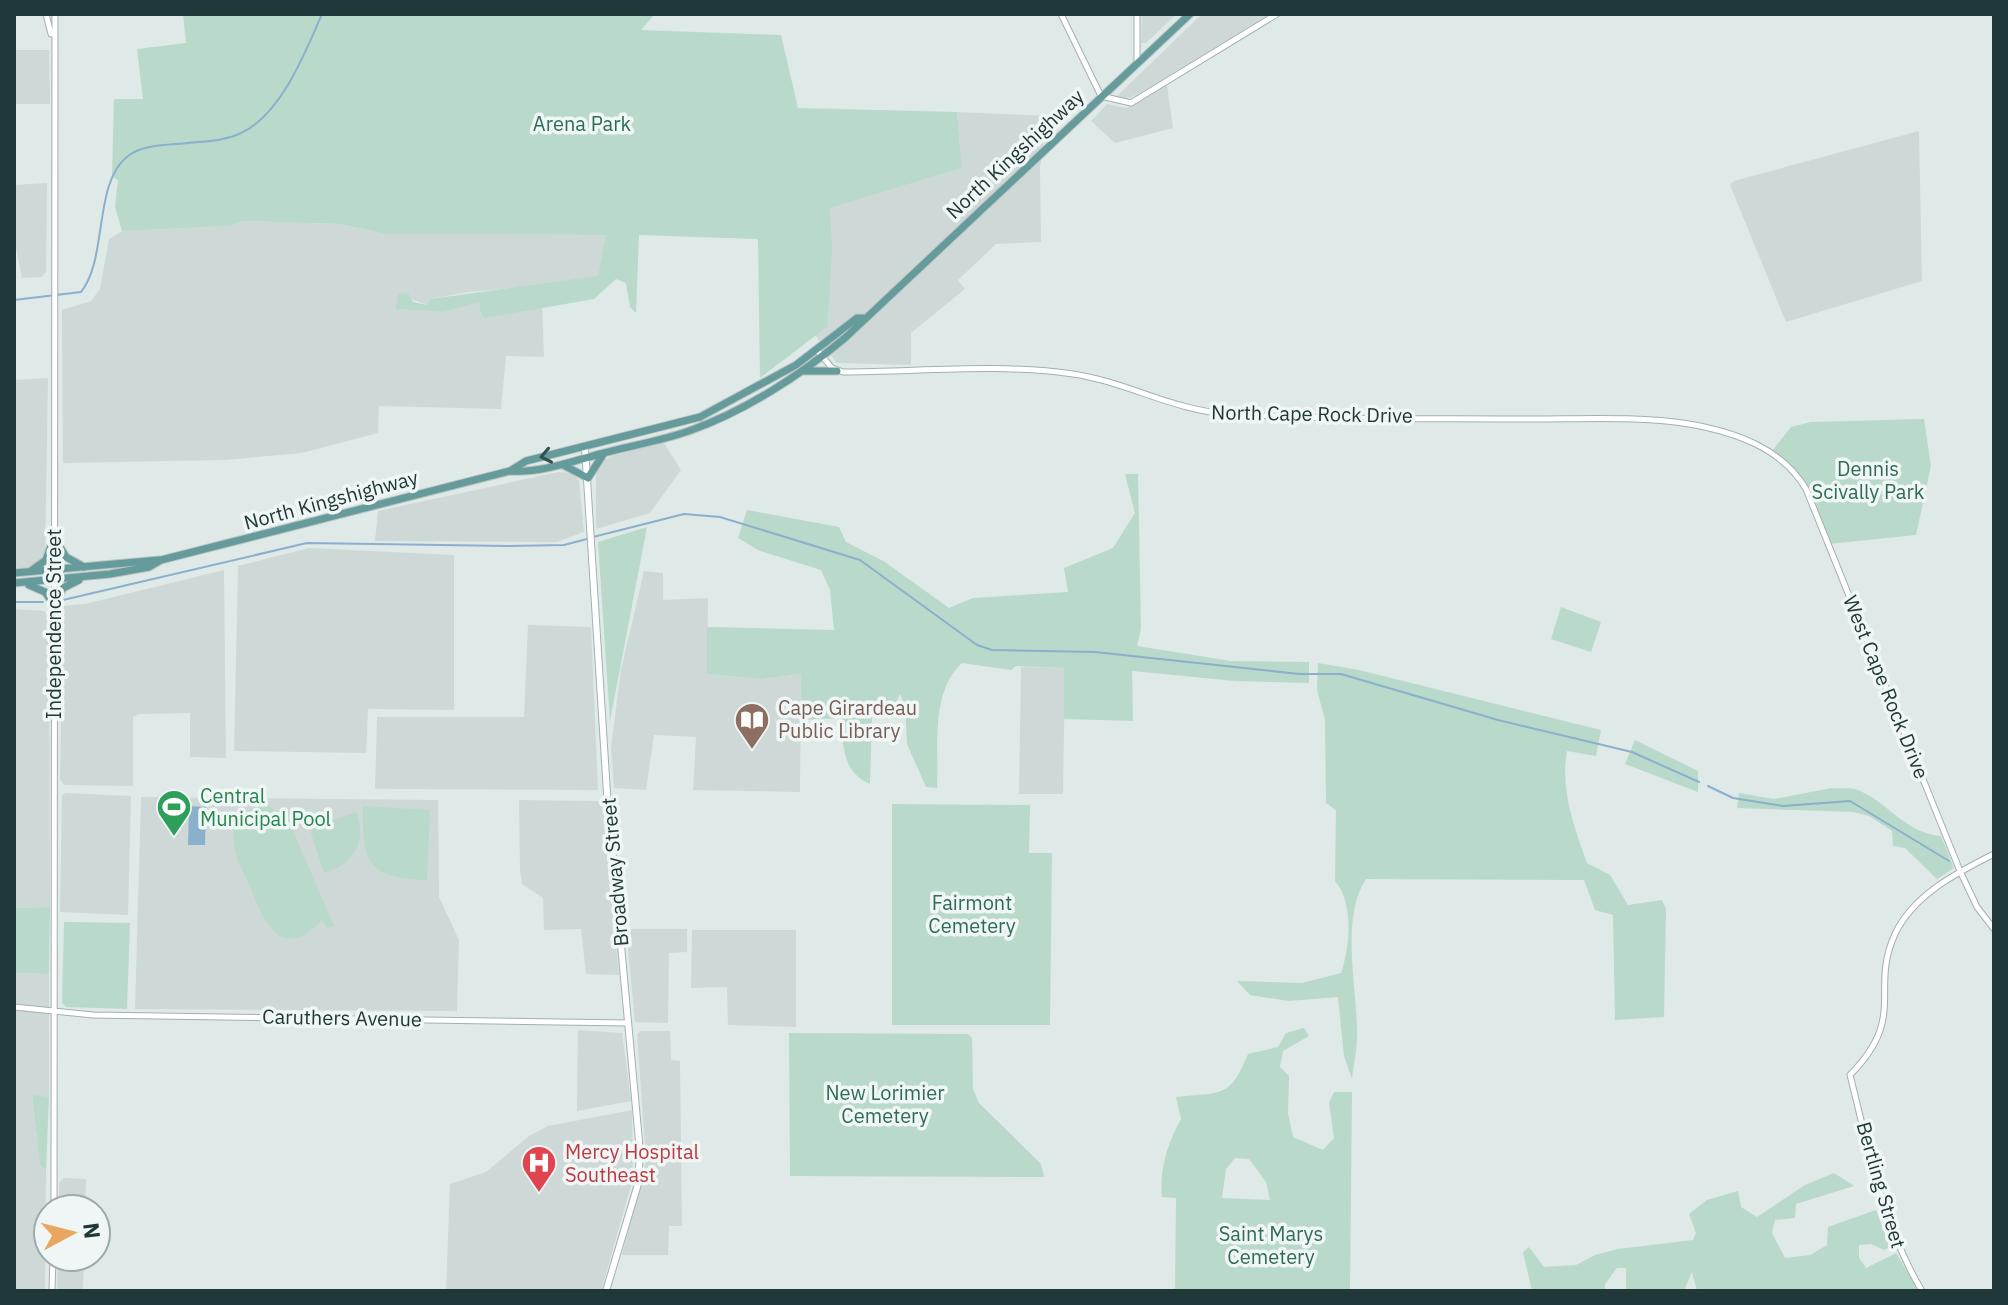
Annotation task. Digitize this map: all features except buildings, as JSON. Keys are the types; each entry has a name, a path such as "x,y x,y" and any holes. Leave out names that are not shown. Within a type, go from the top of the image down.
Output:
{"main road":[{"name":"North Kingshighway","path":"18,583 136,570 161,560 510,471 527,472 561,465 703,425 821,358 1190,14"},
{"name":"North Kingshighway","path":"510,471 526,461 700,417 759,387 857,318 863,318"},
{"path":"800,371 837,371"},
{"name":"Broadway Street","path":"585,448 607,793 640,1164 606,1291"},
{"path":"561,465 588,478 604,453"},
{"path":"54,537 66,557 86,568"},
{"path":"18,573 42,566 54,537"},
{"name":"North Kingshighway","path":"18,573 161,560"},
{"path":"18,583 39,588 55,606 63,588 84,578"}],"street":[{"name":"Independence Street","path":"46,14 52,39"},
{"name":"Independence Street","path":"54,1193 55,285 52,39 55,14"},
{"path":"1061,14 1101,96 1131,103 1277,14"},
{"path":"1137,14 1137,64"},
{"path":"816,349 821,358 837,371"},
{"name":"North Cape Rock Drive","path":"837,371 1070,373 1109,382 1187,410 1226,414 1689,424 1748,440 1772,451"},
{"name":"West Cape Rock Drive","path":"1772,451 1795,470 1806,489 1960,871 1977,907 1994,929"},
{"path":"1960,871 1994,854"},
{"name":"Bertling Street","path":"1922,1291 1900,1254 1884,1209 1850,1075 1865,1060 1881,1034 1886,1014 1890,950 1896,932 1912,909 1960,871"},
{"name":"Caruthers Avenue","path":"14,1007 93,1015 629,1023"}],"shaded area":[{"path":"1142,14 1177,14 1146,43 1141,43"},
{"path":"1202,14 1273,14 1142,92 1126,100 1117,96"},
{"path":"14,50 49,50 50,104 14,104"},
{"path":"1167,85 1173,128 1115,143 1091,121 1107,104 1126,108"},
{"path":"957,112 1047,116 1040,168 1041,242 996,244 958,280 965,289 911,333 911,365 837,363 815,335 828,325 829,208 962,168"},
{"path":"1919,131 1922,281 1786,322 1730,185 1734,181"},
{"path":"47,183 46,272 42,277 22,278 14,238 14,185"},
{"path":"243,221 340,224 386,234 607,235 598,276 566,283 468,292 430,299 427,305 398,294 397,309 443,312 479,301 481,316 485,318 542,307 544,357 506,356 501,409 379,406 378,433 302,453 225,460 63,463 62,310 91,301 100,289 109,239 122,231 230,226"},
{"path":"48,378 45,556 36,567 14,569 14,380"},
{"path":"664,443 681,470 650,513 596,529 596,474 599,463 612,456"},
{"path":"558,472 571,473 579,480 584,532 557,542 375,541 378,511"},
{"path":"309,548 454,555 454,710 368,709 366,753 234,751 238,566"},
{"path":"224,570 226,758 190,757 190,713 140,714 133,717 133,786 64,785 60,779 63,606 85,604"},
{"path":"644,571 663,573 663,600 708,598 707,674 761,679 801,674 800,792 693,790 696,737 654,735 646,790 614,788 611,747 621,670"},
{"path":"14,609 44,611 49,617 50,907 14,908"},
{"path":"528,625 591,627 598,790 375,789 377,717 524,717"},
{"path":"1021,667 1065,668 1063,794 1019,794"},
{"path":"62,795 131,796 128,915 60,912"},
{"path":"141,797 438,800 439,897 459,940 457,1011 135,1009"},
{"path":"519,800 597,801 603,806 619,975 586,974 581,929 544,930 543,898 522,884"},
{"path":"626,929 687,929 687,952 669,953 668,1023 635,1022"},
{"path":"692,930 796,930 796,1027 728,1025 727,987 691,988"},
{"path":"14,973 49,974 49,1097 32,1096 40,1164 46,1170 46,1193 32,1193 32,1273 45,1273 45,1291 14,1291"},
{"path":"578,1030 622,1033 631,1101 577,1111"},
{"path":"641,1031 670,1031 671,1060 680,1061 682,1226 669,1226 668,1255 622,1255 646,1160 637,1034"},
{"name":"Mercy Hospital Southeast","path":"632,1110 633,1179 601,1291 446,1291 450,1184 486,1172 529,1136 548,1126"},
{"path":"64,1178 86,1179 86,1193 59,1193 59,1183"},
{"path":"58,1273 84,1273 83,1291 57,1291"}],"green space":[{"name":"Arena Park","path":"183,14 655,14 641,30 781,35 798,108 957,112 962,168 830,208 832,249 828,326 760,378 758,239 639,235 636,313 630,307 626,283 616,279 594,299 485,318 481,316 479,302 443,312 396,309 398,294 408,293 413,302 427,305 430,299 598,276 606,235 386,234 340,224 243,221 230,226 122,231 115,207 118,180 112,177 114,99 143,99 137,49 186,43"},
{"name":"Dennis Scivally Park","path":"1924,419 1931,466 1916,535 1828,544 1795,470 1772,451 1791,427 1811,422"},
{"path":"1125,474 1138,474 1141,629 1137,646 1231,661 1309,662 1309,683 1235,681 1132,671 1133,721 1064,719 1064,668 1016,666 1011,670 962,663 952,675 941,704 937,788 926,787 907,744 905,706 900,694 890,716 872,716 870,784 849,765 841,718 801,720 801,674 761,679 707,674 707,627 834,630 830,590 821,570 760,551 738,538 747,510 839,527 846,542 885,562 949,608 973,598 1068,592 1064,568 1113,548 1135,513"},
{"path":"647,527 610,721 598,542"},
{"path":"1561,607 1601,622 1591,652 1551,639"},
{"path":"1318,663 1359,670 1601,730 1596,756 1567,751 1565,779 1570,808 1587,863 1610,875 1628,905 1662,900 1666,909 1664,1017 1615,1020 1613,915 1595,910 1584,880 1366,879 1358,894 1352,931 1357,1034 1352,1079 1344,1056 1338,997 1289,1001 1250,995 1237,981 1302,983 1341,973 1347,951 1348,913 1335,881 1336,810 1326,803 1325,720 1317,690"},
{"path":"1635,740 1698,771 1698,792 1625,764"},
{"path":"1832,788 1858,790 1907,824 1928,834 1941,836 1954,868 1937,879 1905,848 1893,846 1892,831 1869,816 1853,812 1737,808 1739,793 1774,799"},
{"name":"Fairmont Cemetery","path":"892,804 1030,805 1029,853 1052,853 1050,1025 892,1025"},
{"path":"363,806 430,810 427,880 392,876 372,864 364,841"},
{"path":"253,807 270,807 288,819 334,926 327,928 322,920 296,938 286,938 269,925 234,847 236,822"},
{"path":"356,812 360,833 355,850 343,864 324,873 311,833 314,827"},
{"path":"50,907 49,974 14,973 14,908"},
{"path":"64,922 130,923 127,1009 66,1007 62,1003"},
{"name":"Saint Marys Cemetery","path":"1304,1028 1309,1036 1283,1051 1280,1067 1289,1076 1288,1113 1293,1137 1323,1150 1334,1138 1329,1103 1334,1092 1352,1092 1350,1291 1175,1291 1176,1198 1162,1197 1161,1187 1166,1156 1181,1119 1176,1097 1214,1093 1229,1086 1242,1069 1248,1054 1278,1047 1286,1033","holes":["1235,1158 1249,1159 1266,1182 1270,1200 1222,1198 1226,1169"]},
{"name":"New Lorimier Cemetery","path":"789,1033 968,1034 972,1038 973,1089 979,1103 1041,1164 1044,1177 790,1176"},
{"path":"32,1095 49,1097 46,1170 40,1165"},
{"path":"1834,1173 1854,1186 1796,1204 1795,1218 1775,1220 1772,1233 1785,1258 1810,1255 1827,1245 1828,1227 1876,1210 1890,1247 1884,1250 1871,1244 1859,1245 1859,1258 1866,1268 1896,1253 1919,1291 1697,1291 1692,1272 1684,1291 1626,1291 1626,1268 1617,1268 1605,1284 1605,1291 1532,1291 1523,1252 1529,1247 1544,1267 1576,1265 1595,1255 1618,1249 1693,1240 1696,1233 1689,1214 1707,1200 1738,1191 1741,1207 1757,1217 1805,1185"}],"water":[{"path":"189,806 206,807 205,845 188,845"}],"waterway":[{"path":"14,300 81,292 95,260 105,202 117,168 128,156 141,149 222,139 235,136 255,124 268,112 290,81 322,14"},
{"path":"593,537 684,514 720,517 860,560 977,645 992,650 1095,652 1299,674 1341,674 1498,720 1632,752 1699,782"},
{"path":"63,600 307,543 507,546 564,545 587,539"},
{"path":"14,602 43,602"},
{"path":"1708,786 1733,798 1783,806 1850,801 1949,861"}],"place":[{"name":"Cape Girardeau Public Library","path":"752,751"},
{"name":"Central Municipal Pool","path":"174,838"},
{"name":"Mercy Hospital Southeast","path":"539,1194"}]}
